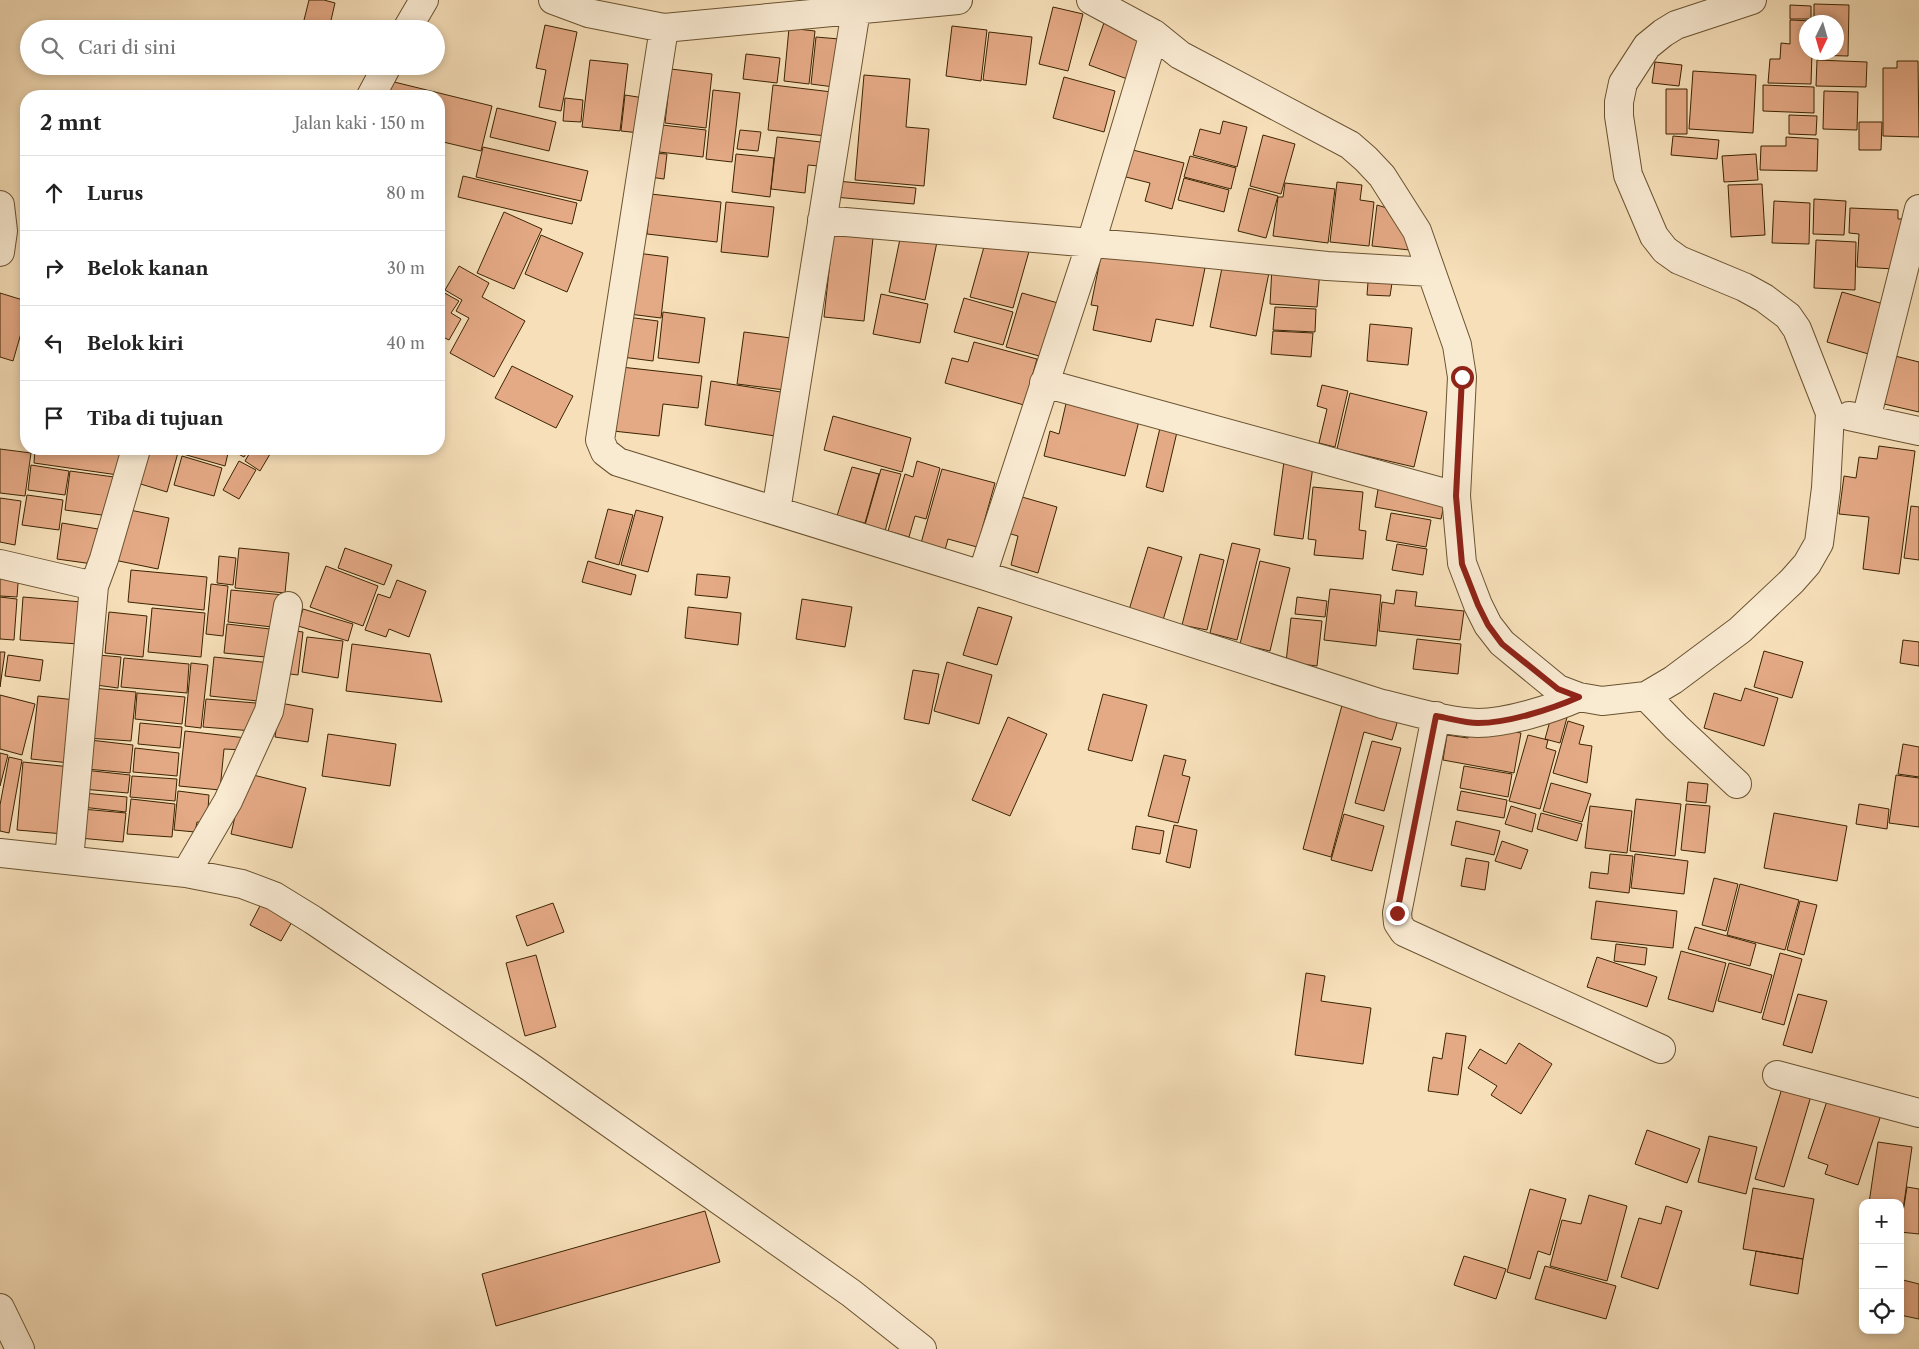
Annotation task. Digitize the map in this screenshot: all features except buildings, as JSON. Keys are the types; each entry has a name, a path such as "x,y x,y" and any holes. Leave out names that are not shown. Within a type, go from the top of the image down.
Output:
{"street":[{"path":"412,20 424,0"},
{"path":"553,0 588,13 664,28 958,0"},
{"path":"1091,0 1154,34 1180,55 1350,146 1382,176 1417,231 1457,345 1462,377 1456,496 1462,564 1478,605 1488,625 1502,644 1535,672 1558,689 1579,697 1602,700 1648,699 1740,630 1792,581 1807,564 1819,543 1826,488 1830,413 1797,329 1788,316 1764,298 1744,287 1679,260 1665,250 1654,236 1628,175 1619,116 1619,102 1623,83 1647,46 1663,32 1676,25 1752,0"},
{"path":"776,511 856,10"},
{"path":"664,28 600,440 605,452 618,462 982,575 1382,704 1478,723 1552,709 1579,697"},
{"path":"982,575 1091,243 1154,34"},
{"path":"373,90 381,75"},
{"path":"0,205 4,231 0,252"},
{"path":"1866,419 1919,209"},
{"path":"822,220 1327,266 1431,272"},
{"path":"1044,383 1456,496"},
{"path":"1830,413 1919,431"},
{"path":"69,860 94,586 104,559 134,455"},
{"path":"0,564 94,586"},
{"path":"186,873 228,801 269,711 288,606"},
{"path":"1648,699 1737,784"},
{"path":"1436,716 1397,913 1398,923 1404,932 1661,1049"},
{"path":"0,853 186,873 242,884 274,896 313,920 579,1101 852,1293 922,1349"},
{"path":"1777,1075 1919,1113"},
{"path":"0,1308 20,1349"}],"route":[{"path":"1397,913 1436,716 1478,723 1552,709 1579,697 1558,689 1502,644 1488,625 1478,605 1462,564 1456,496 1462,377"}]}
